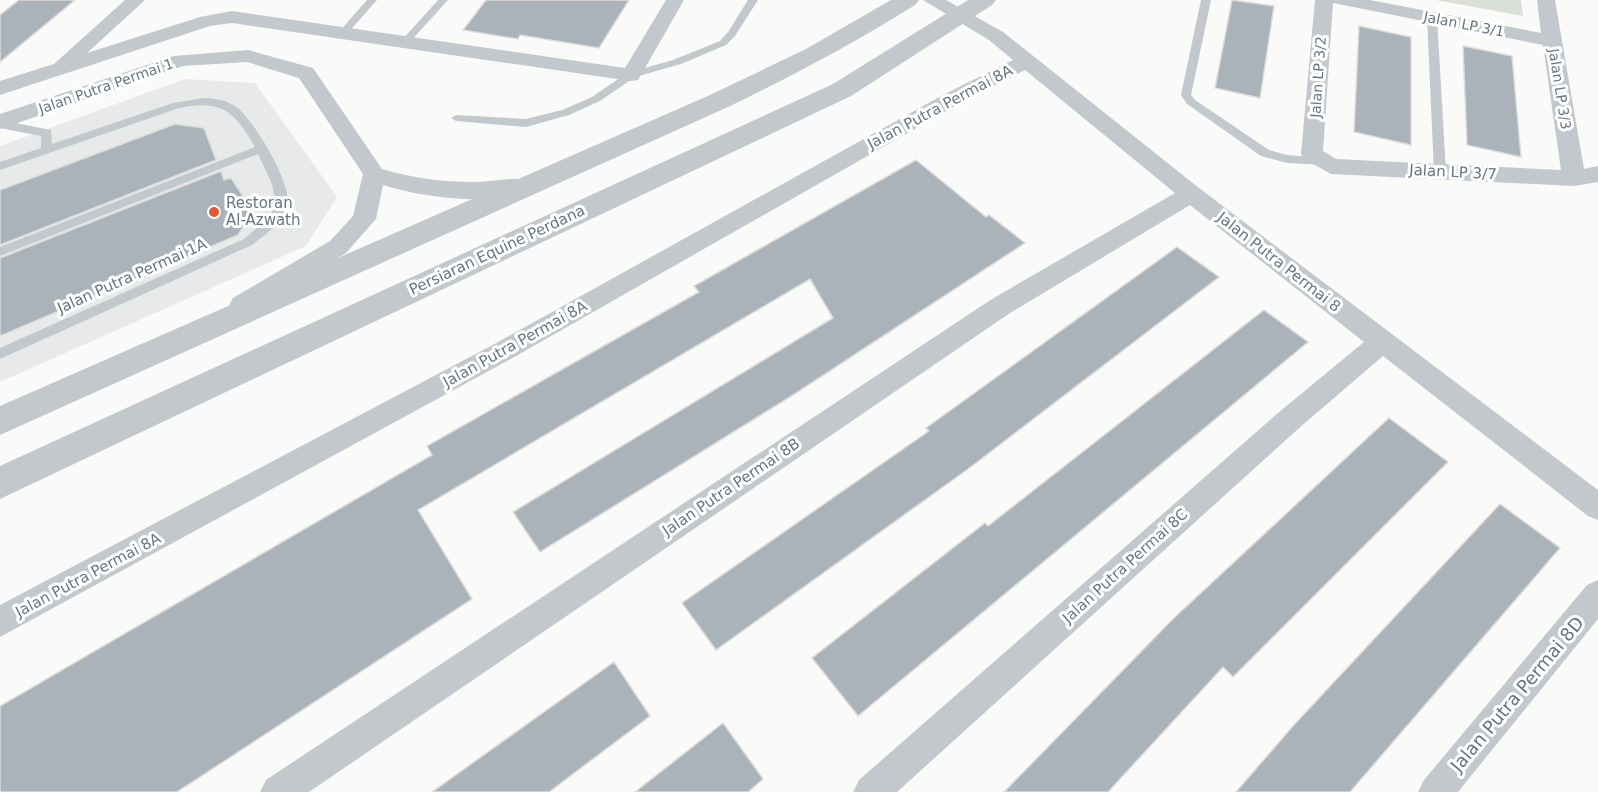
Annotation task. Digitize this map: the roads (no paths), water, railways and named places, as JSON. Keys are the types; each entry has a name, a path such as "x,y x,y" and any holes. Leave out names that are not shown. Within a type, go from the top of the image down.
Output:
{"street":[{"path":"58,70 136,0"},
{"path":"0,88 223,17 632,75 675,0"},
{"path":"0,421 162,351 522,187 707,106 858,32 907,0"},
{"name":"Jalan Putra Permai 8","path":"932,0 973,8 996,36 1191,194 1598,507"},
{"name":"Jalan LP 3/2","path":"1317,158 1324,0"},
{"name":"Jalan LP 3/1","path":"1341,0 1552,41"},
{"name":"Jalan LP 3/3","path":"1546,0 1574,178"},
{"name":"Persiaran Equine Perdana","path":"0,483 842,90 973,8"},
{"name":"Jalan Putra Permai 1","path":"0,123 181,60 248,56 306,73 374,174"},
{"name":"Jalan Putra Permai 8A","path":"0,622 498,354 950,100 1027,61"},
{"path":"58,70 69,98"},
{"name":"Jalan LP 3/7","path":"1317,158 1331,166 1574,178 1598,174"},
{"path":"162,351 338,247 364,219 374,174 399,183 432,188 476,190 522,187"},
{"name":"Jalan Putra Permai 8B","path":"278,792 1001,306 1191,194"},
{"name":"Jalan Putra Permai 8C","path":"871,792 1288,421 1382,342"},
{"path":"0,491 61,454"},
{"name":"Jalan Putra Permai 8D","path":"1436,792 1598,595"}],"lane":[{"path":"342,34 372,0"},
{"path":"405,42 443,0"},
{"path":"456,118 526,123 565,113 596,99 632,75 677,62 723,43 732,34 753,0"},
{"path":"1206,0 1186,95 1191,102 1265,153 1287,159 1317,158"},
{"path":"1432,18 1440,172"},
{"name":"Jalan Putra Permai 1A","path":"0,166 177,105 196,100 216,102 233,108 261,149 282,195 282,204 264,230 248,242 0,354"},
{"path":"0,123 47,133 46,149"},
{"path":"0,252 261,149"}],"place":[{"name":"Restoran Al-Azwath","path":"214,212"}]}
